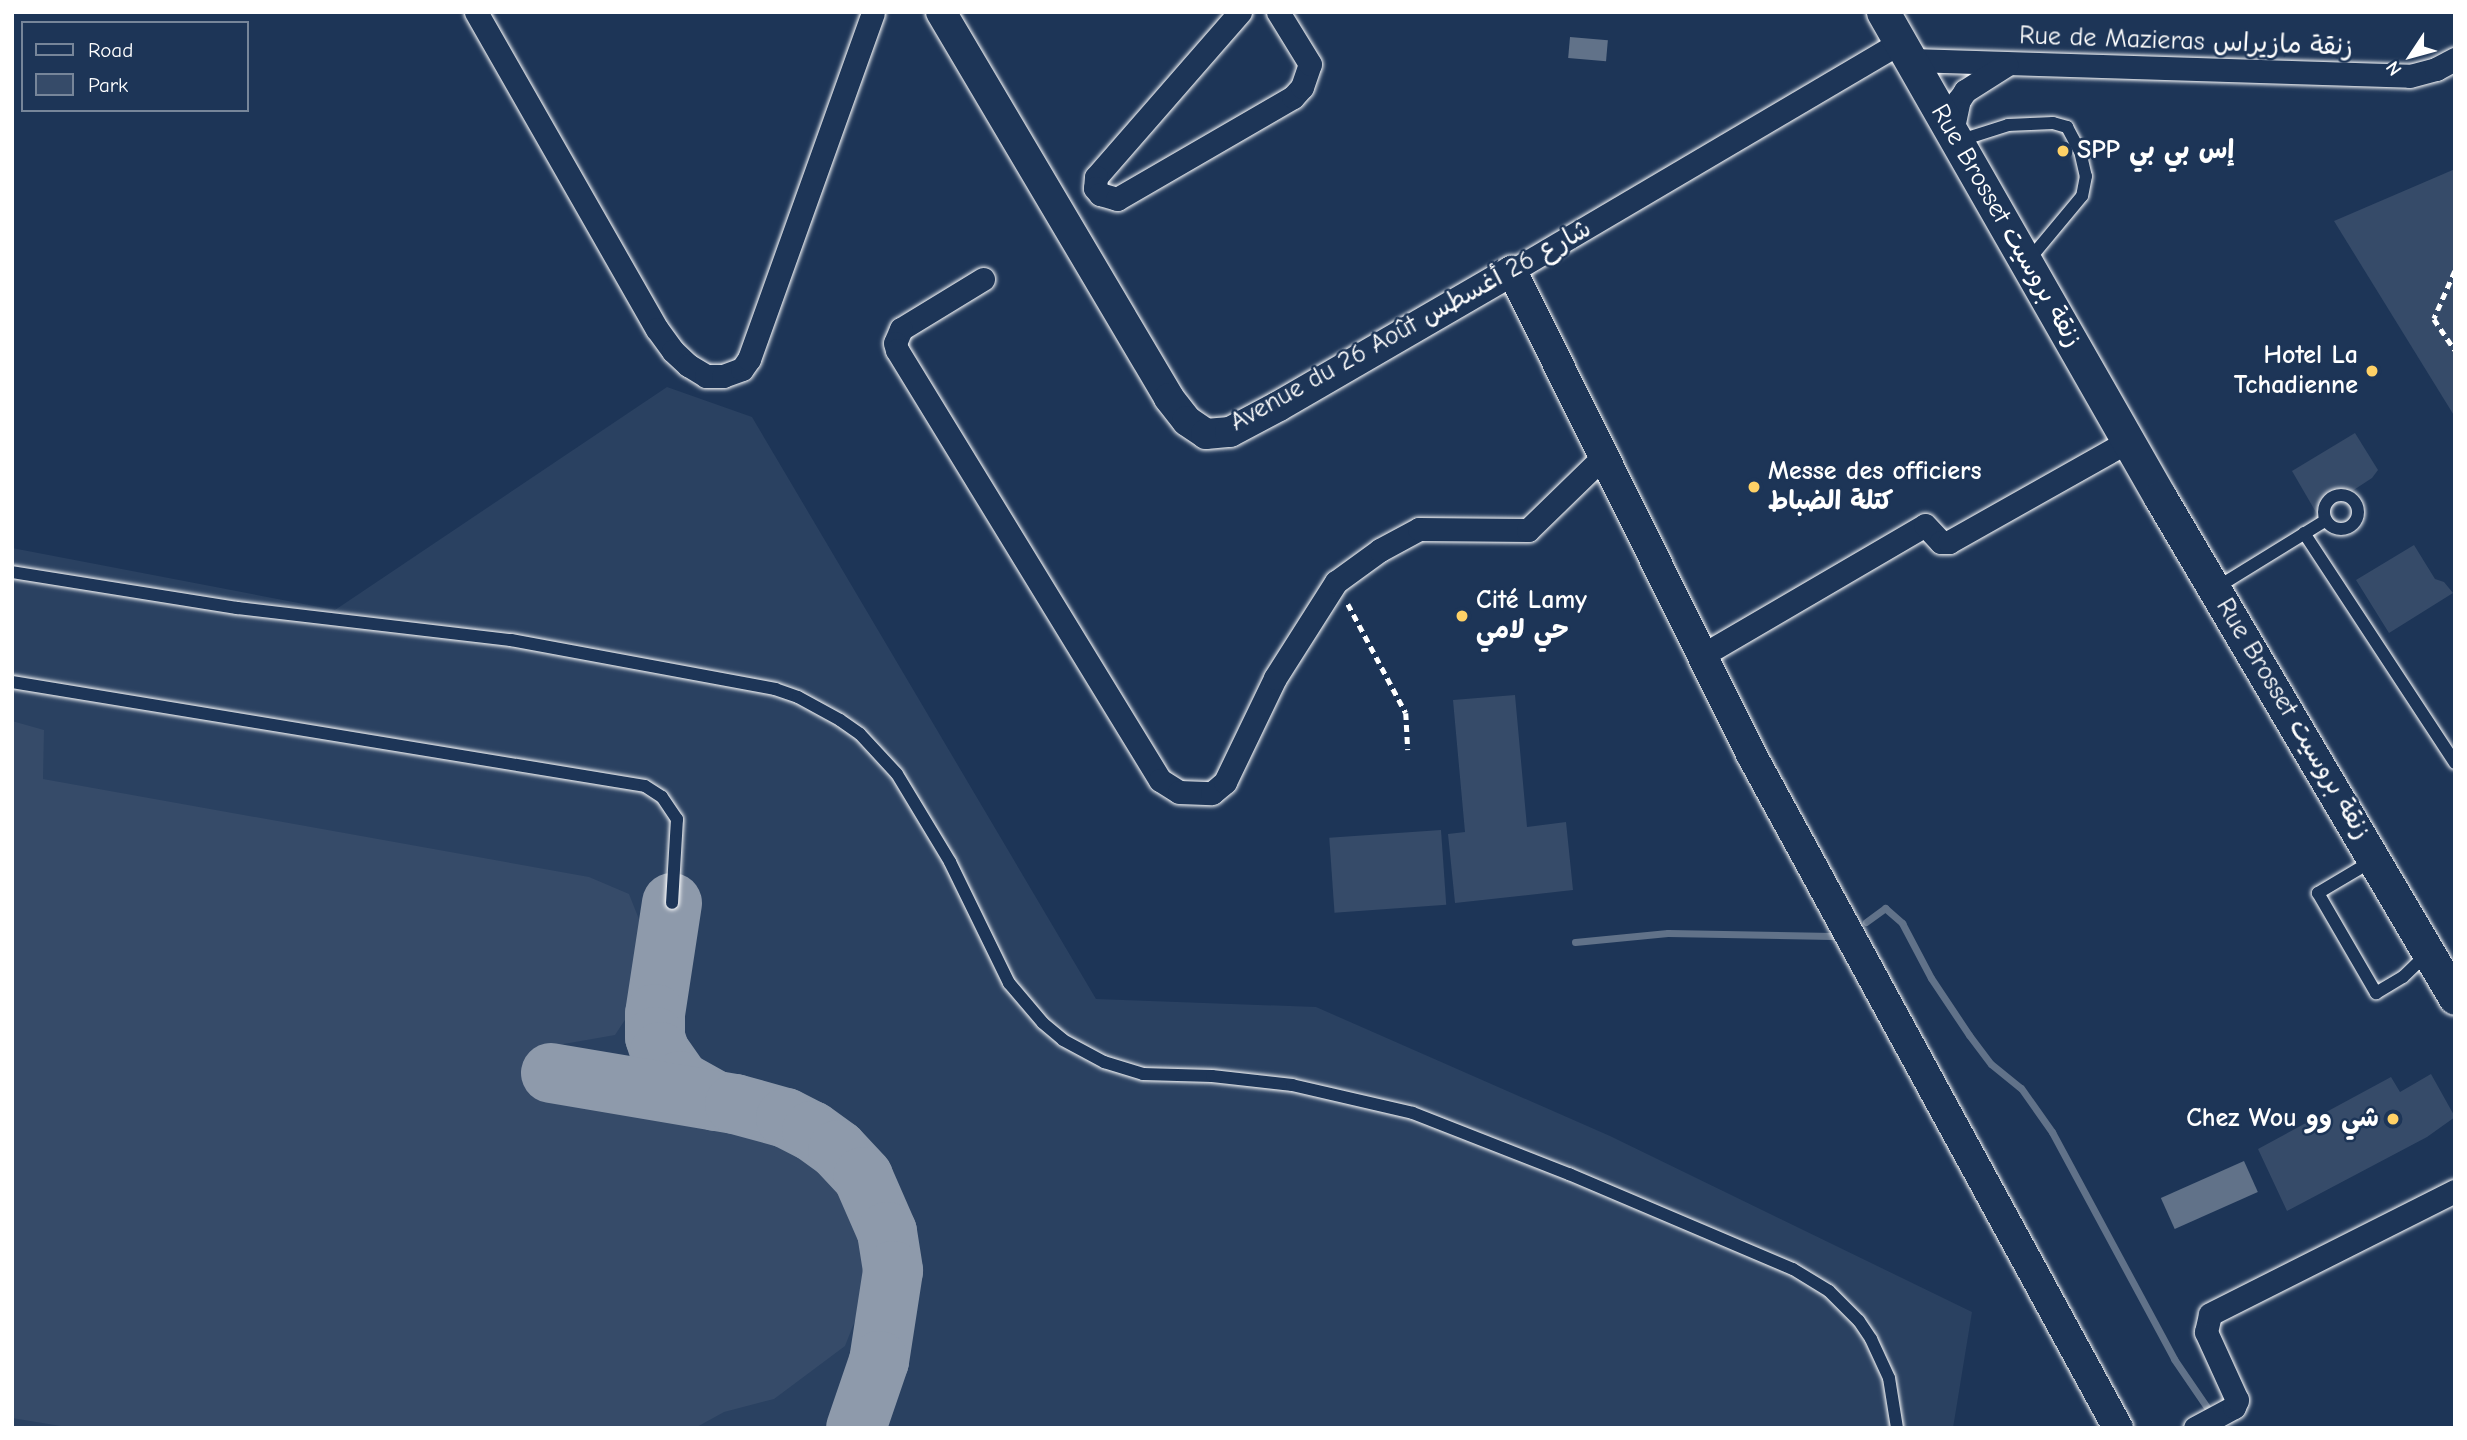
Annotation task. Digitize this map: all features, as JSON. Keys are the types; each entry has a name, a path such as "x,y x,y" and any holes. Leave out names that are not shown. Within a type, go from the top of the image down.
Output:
{"main road":[{"name":"Rue Brosset زنقة بروسيت","path":"1883,12 2129,441 2455,998"}],"street":[{"path":"476,12 657,329 673,351 688,365 706,376 723,376 742,369 749,359 873,12"},
{"name":"Avenue du 26 Août شارع 26 أغسطس","path":"942,12 1169,398 1188,421 1206,434 1230,432 1279,406 1512,271 1906,51"},
{"path":"1240,12 1096,177 1095,188 1100,194 1117,199 1293,97 1302,87 1310,64 1278,12"},
{"name":"Rue de Mazieras زنقة مازيراس","path":"1906,51 2006,65 2410,76 2436,69 2455,59"},
{"path":"1955,136 1959,100 1965,92 2006,65"},
{"path":"1512,271 1701,656 2118,1428"},
{"path":"983,279 901,329 895,342 897,350 1153,769 1168,788 1203,795 1219,789 1275,678 1336,582 1380,550 1425,527 1444,531 1528,530 1603,457"},
{"path":"1701,656 1926,525 1941,542 1949,542 2129,441"},
{"path":"2208,1421 2236,1404 2237,1396 2206,1332 2210,1314 2455,1191"}],"lane":[{"path":"1955,136 2008,125 2053,123 2067,127 2080,151 2086,176 2082,196 2027,263"},
{"path":"2216,589 2326,520"},
{"path":"2304,533 2455,763"},
{"path":"12,572 237,608 512,640 775,689 798,697 830,713 860,734 897,774 950,862 1009,983 1043,1023 1063,1040 1104,1062 1143,1073 1166,1077 1212,1076 1292,1085 1413,1113 1543,1164 1793,1269 1829,1291 1852,1313 1871,1339 1889,1378 1897,1428"},
{"path":"12,682 645,786 662,797 677,819 671,903"},
{"path":"2376,859 2318,893 2376,993 2403,977 2428,953"}],"path":[{"path":"2455,271 2434,319 2455,349"},
{"path":"1336,582 1406,713 1408,750"}],"shaded area":[{"path":"1570,37 1608,40 1606,61 1568,58"},
{"path":"667,387 752,417 1096,999 1316,1007 1610,1136 1972,1312 1953,1428 12,1428 12,548 335,610"},
{"path":"2244,1161 2258,1192 2175,1229 2161,1198"}],"green space":[{"path":"2455,169 2455,417 2334,221"},
{"path":"2355,433 2378,470 2372,478 2317,514 2292,471"},
{"path":"2414,545 2435,579 2444,582 2453,593 2389,633 2356,580"},
{"path":"1515,695 1527,827 1566,822 1573,890 1455,903 1448,834 1465,832 1453,700"},
{"path":"12,721 44,730 43,779 589,877 629,894 646,937 640,997 615,1035 558,1045 545,1094 731,1125 805,1154 856,1199 873,1275 845,1346 774,1399 724,1412 695,1428 73,1428 12,1418"},
{"path":"1441,830 1446,905 1335,913 1329,838"},
{"path":"2431,1074 2455,1117 2427,1137 2287,1211 2258,1149 2391,1077 2400,1092"}],"waterway":[{"path":"1866,922 1885,908 1902,923 1931,978 1969,1035 1991,1064 2021,1088 2052,1132 2174,1359 2221,1428"},
{"path":"1575,942 1668,933 1833,936"}],"taxiway":[{"path":"672,903 655,1014 655,1037 660,1052 680,1081 716,1101"},
{"path":"551,1073 735,1104 786,1118 812,1131 838,1150 863,1177 887,1232 893,1271 879,1361 856,1428"}],"place":[{"name":"SPP إس بي بي","path":"2063,151"},
{"name":"Hotel La Tchadienne","path":"2372,371"},
{"name":"Messe des officiers كتلة الضباط","path":"1754,487"},
{"name":"Cité Lamy حي لامي","path":"1462,616"},
{"name":"Chez Wou شي وو","path":"2393,1119"}]}
